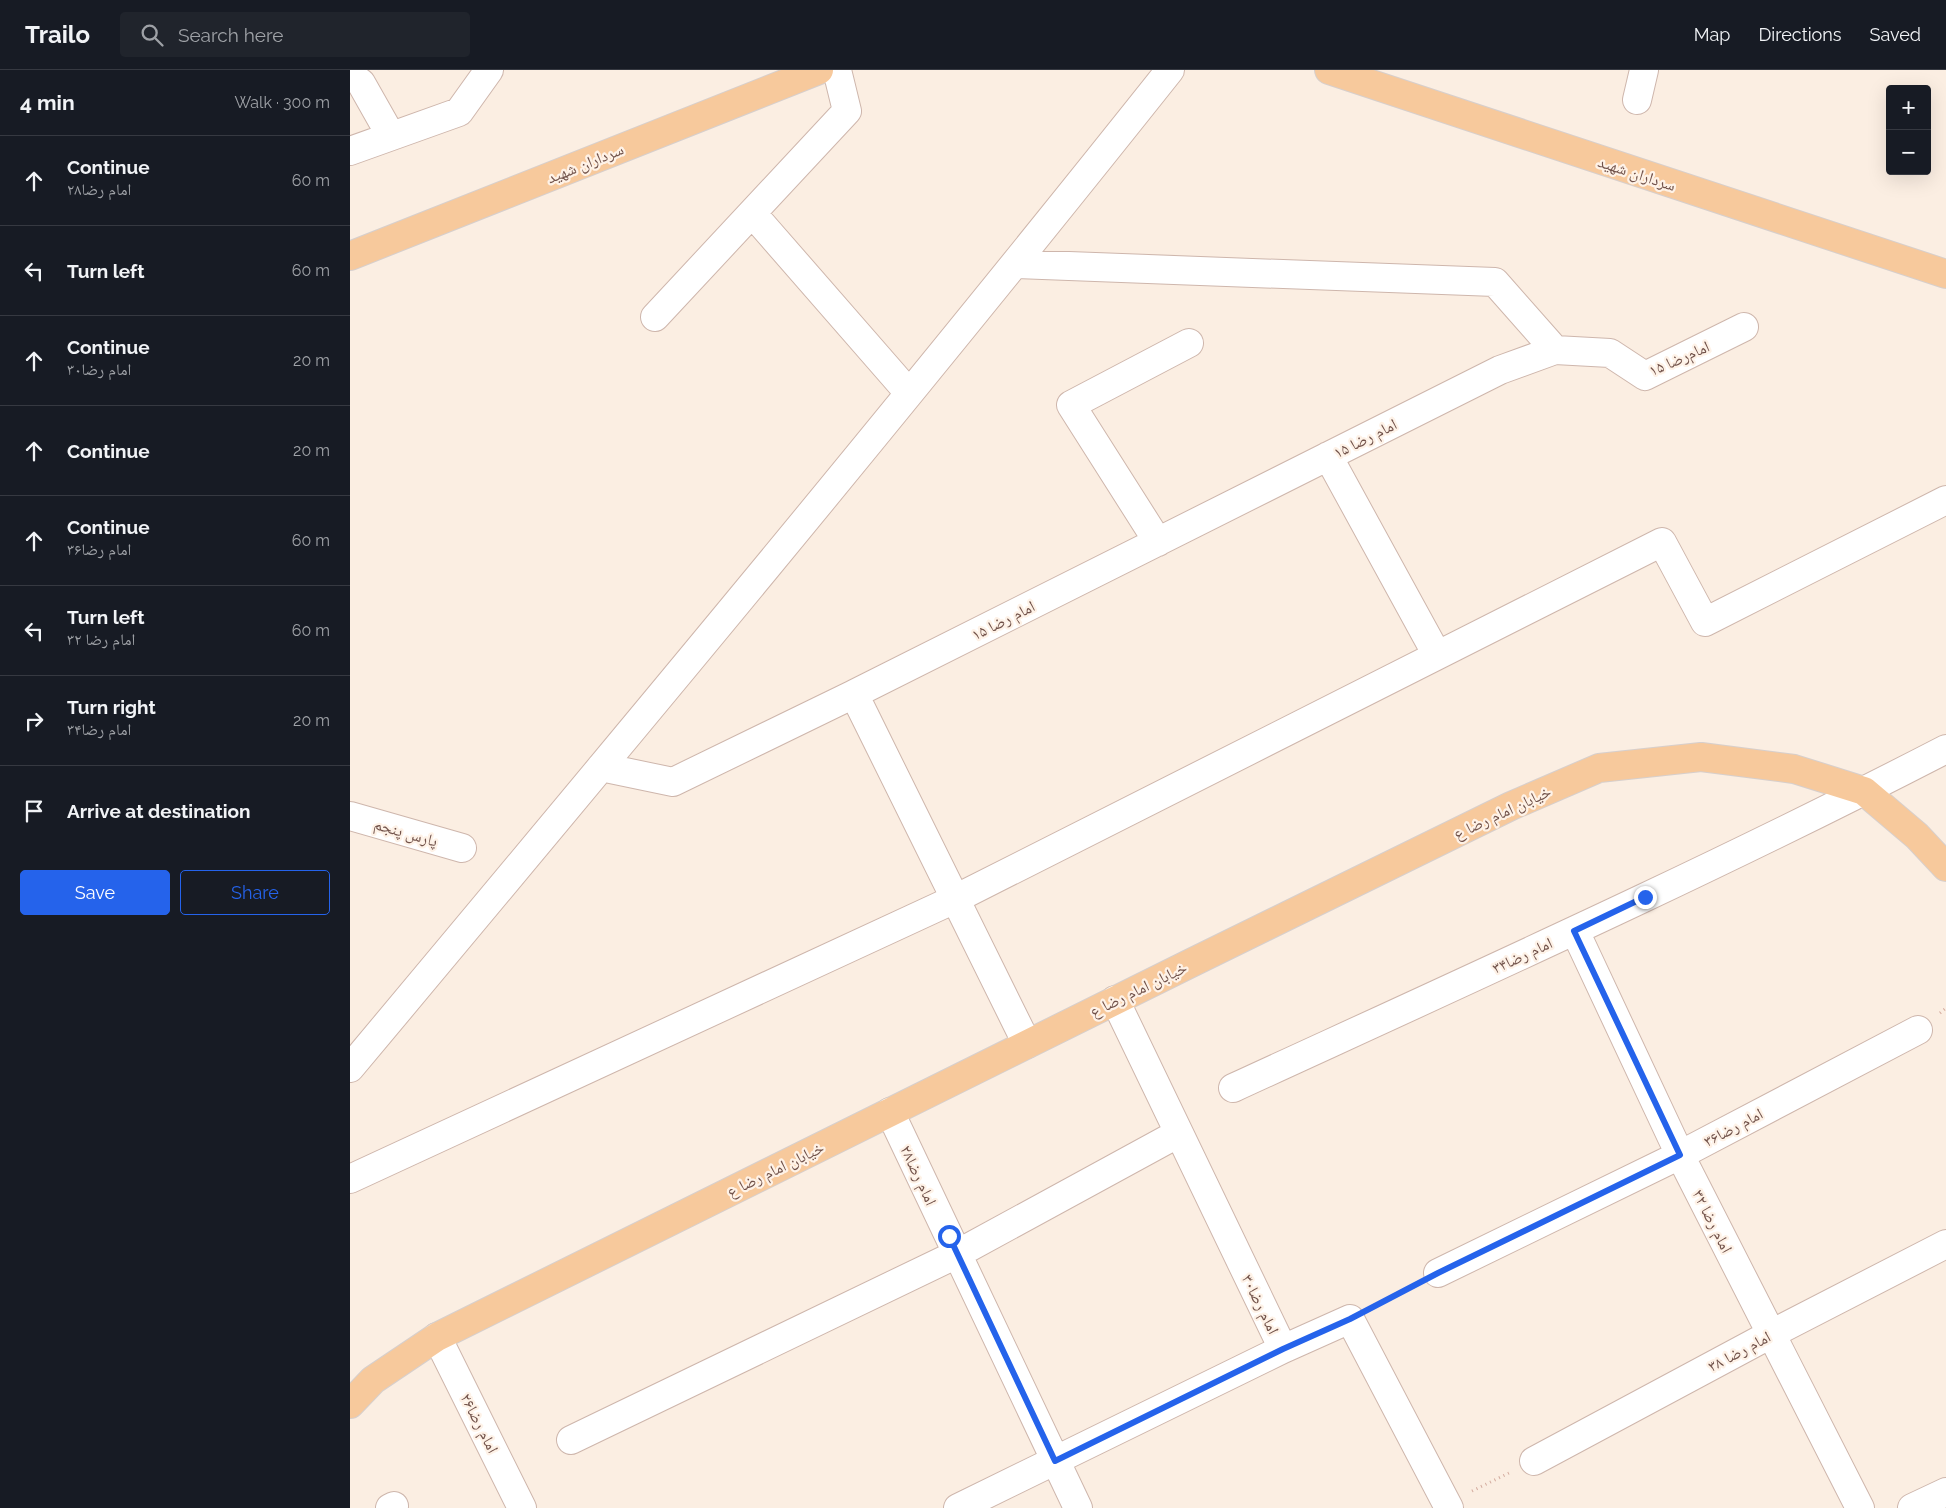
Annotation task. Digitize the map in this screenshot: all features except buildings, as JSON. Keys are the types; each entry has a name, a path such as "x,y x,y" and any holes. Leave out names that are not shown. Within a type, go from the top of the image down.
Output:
{"main road":[{"name":"سرداران شهید","path":"350,256 819,70"},
{"name":"سرداران شهید","path":"1329,70 1946,274"},
{"name":"خیابان امام رضا ع","path":"350,1404 373,1380 437,1337 1115,1000 1511,806 1598,768 1701,757 1794,769 1864,792 1917,836 1946,867"}],"street":[{"path":"350,151 459,112 489,70"},
{"path":"655,317 847,111 837,70"},
{"path":"350,1068 909,394 1170,70"},
{"path":"1637,100 1644,70"},
{"path":"350,75 361,82 391,136"},
{"path":"752,213 909,394"},
{"path":"1015,264 1495,282 1555,350"},
{"name":"امام‌رضا ۱۵","path":"1500,370 1555,350 1610,353 1645,376 1744,327"},
{"path":"1158,542 1071,405 1189,343"},
{"name":"۱۵ امام رضا","path":"601,767 673,782 854,694 1500,370"},
{"path":"1328,456 1437,655"},
{"path":"350,1179 955,899 1662,542 1704,622 1946,500"},
{"path":"854,694 1027,1044"},
{"name":"امام رضا۳۴","path":"1233,1088 1574,931 1864,792 1946,749"},
{"name":"پارس‌‌ پنجم","path":"350,816 462,848"},
{"name":"امام رضا ۳۲","path":"1574,931 1680,1155 1860,1508"},
{"name":"امام رضا۳۰","path":"1115,1000 1283,1349 1350,1319"},
{"name":"امام رضا۳۶","path":"1438,1273 1680,1155 1918,1030"},
{"name":"امام رضا۲۸","path":"890,1112 1078,1508"},
{"path":"571,1440 957,1254 1179,1132"},
{"name":"امام رضا ۳۸","path":"1534,1461 1771,1334 1946,1244"},
{"path":"1350,1319 1448,1506"},
{"name":"امام رضا۲۶","path":"437,1337 522,1508"},
{"path":"958,1508 1283,1349"},
{"path":"1912,1508 1946,1492"}],"path":[{"path":"1350,1319 1438,1273"},
{"path":"1448,1506 1534,1461"}],"route":[{"path":"949,1236 1055,1461 1283,1349 1350,1319 1438,1273 1680,1155 1574,931 1645,897"}]}
